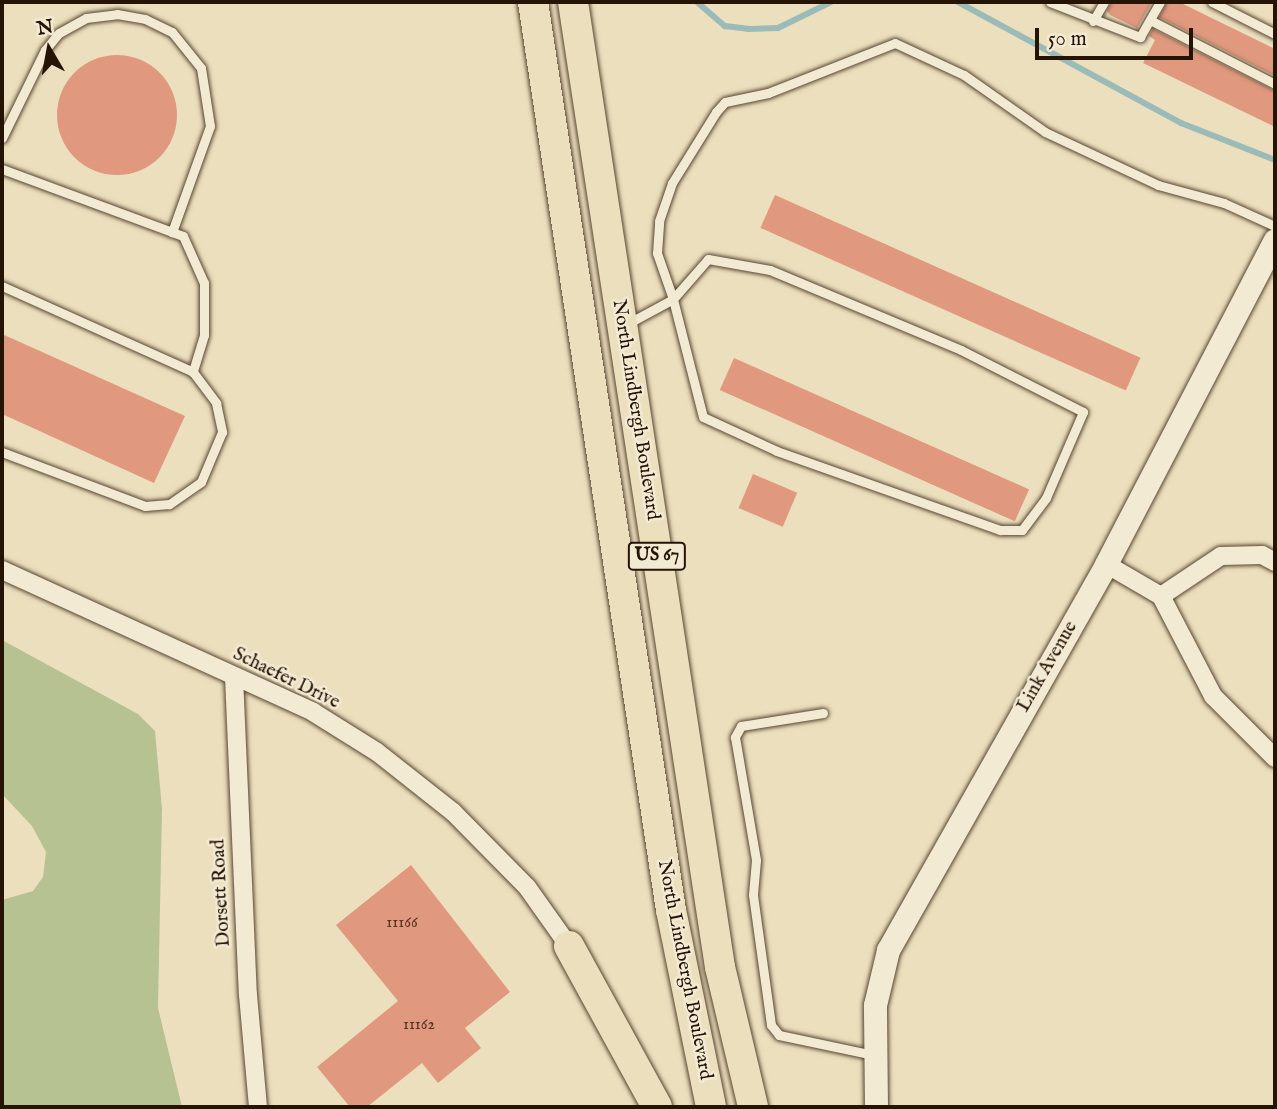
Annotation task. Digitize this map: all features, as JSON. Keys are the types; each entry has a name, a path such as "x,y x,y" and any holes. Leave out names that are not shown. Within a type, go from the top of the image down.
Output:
{"highway":[{"name":"North Lindbergh Boulevard","path":"533,2 671,910 711,1107"},
{"name":"North Lindbergh Boulevard","path":"573,2 720,967 753,1107"},
{"path":"569,946 657,1107"}],"street":[{"name":"Link Avenue","path":"876,1107 873,1055 875,1005 888,950 1106,564 1275,240"},
{"path":"1161,596 1221,556 1262,555 1275,562"},
{"path":"1106,564 1161,596 1213,696 1275,758"},
{"name":"Schaefer Drive","path":"2,569 313,712 388,761 453,813 527,887 569,946"},
{"name":"Dorsett Road","path":"234,677 248,995 258,1107"}],"lane":[{"path":"1051,2 1093,21 1140,37 1160,2"},
{"path":"1093,21 1104,2"},
{"path":"1212,2 1275,34"},
{"path":"2,138 45,50 59,33 86,18 117,14 145,19 172,32 201,68 210,126 172,232"},
{"path":"1150,20 1275,84"},
{"path":"623,327 673,299 708,259 770,270 961,350 1083,412 1046,498 1023,530 1000,530 776,451 703,417 673,299 657,253 659,221 672,183 724,102 768,93 895,43 964,75 1045,132 1158,185 1224,203 1275,226"},
{"path":"2,169 183,236 192,248 204,284 204,335 193,372"},
{"path":"2,286 193,372 216,402 222,432 201,482 169,504 145,506 2,452"},
{"path":"823,713 741,726 735,737 755,860 753,894 771,1025 779,1035 873,1055"}],"green space":[{"path":"2,640 138,714 155,731 162,809 158,1008 182,1107 2,1107 2,900 33,891 43,877 46,852 32,826 2,794"}],"building":[{"path":"1111,2 1152,2 1137,28 1110,15 1107,11"},
{"path":"1167,2 1179,2 1275,49 1275,76 1159,17"},
{"path":"1153,29 1275,91 1275,127 1143,63 1155,40 1149,36"},
{"path":"117,55 140,60 159,73 172,92 177,115 172,138 159,157 140,170 117,175 94,170 75,157 62,138 57,115 62,92 75,73 94,60"},
{"path":"775,195 1140,358 1126,391 760,228"},
{"path":"2,334 185,416 154,483 2,414"},
{"path":"734,358 1029,489 1015,521 720,390"},
{"path":"753,474 797,493 783,527 739,508"},
{"path":"411,865 510,992 465,1028 481,1048 438,1083 422,1063 367,1107 350,1107 317,1067 398,1001 336,925"}],"waterway":[{"path":"697,2 725,26 748,29 778,28 831,2"},
{"path":"958,2 1181,123 1275,160"}]}
